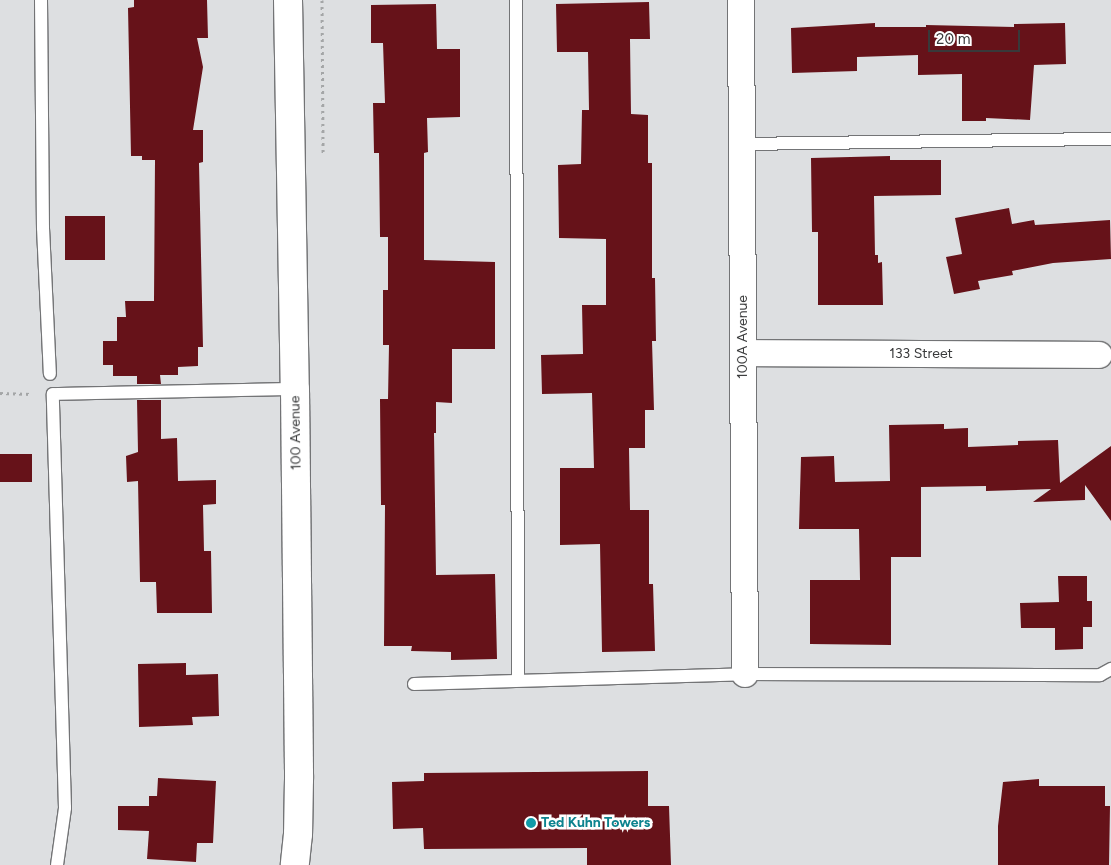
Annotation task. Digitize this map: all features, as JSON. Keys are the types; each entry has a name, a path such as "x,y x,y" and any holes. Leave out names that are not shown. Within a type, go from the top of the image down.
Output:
{"street":[{"name":"100 Avenue","path":"288,0 295,389 299,779 298,834 294,865"},
{"name":"100A Avenue","path":"741,0 745,674"},
{"name":"133 Street","path":"743,353 1099,355"}],"lane":[{"path":"41,0 43,228 50,374"},
{"path":"516,0 518,680"},
{"path":"742,144 1111,138"},
{"path":"57,865 66,808 53,394 295,389"},
{"path":"414,684 745,674 1100,675 1111,669"}],"path":[{"path":"0,393 37,394"}],"building":[{"path":"134,0 207,0 208,38 197,38 203,67 193,130 203,130 203,162 199,163 203,347 198,347 198,366 178,367 178,375 160,375 161,384 137,384 137,376 113,376 113,365 103,365 103,341 117,341 117,317 126,317 125,301 154,301 155,160 142,160 142,156 131,156 128,8 134,7"},
{"path":"649,2 650,39 630,39 631,114 648,115 648,163 652,163 652,278 655,278 656,341 652,341 654,410 645,410 645,448 629,448 630,510 649,510 649,584 653,584 655,651 602,652 600,544 560,545 560,468 594,468 592,393 542,394 541,355 583,354 582,305 606,305 606,239 559,238 558,165 581,164 582,110 589,110 588,52 557,52 556,4"},
{"path":"436,4 437,49 460,49 460,117 427,118 428,152 424,153 424,260 495,262 495,349 452,349 452,403 436,402 436,433 434,433 436,575 495,574 497,659 451,660 451,652 411,651 412,646 384,646 385,505 381,505 380,399 388,399 389,345 383,345 383,290 388,290 388,237 380,237 379,153 374,153 373,103 385,103 383,43 371,43 371,5"},
{"path":"875,23 875,27 926,27 926,25 1014,27 1014,24 1065,23 1066,64 1034,65 1030,120 986,118 986,121 962,121 962,74 918,75 918,55 857,57 857,71 792,73 791,28"},
{"path":"890,156 890,160 941,160 941,195 874,196 875,255 878,255 878,263 882,262 883,305 818,305 818,232 812,232 811,158"},
{"path":"1009,208 1012,224 1034,220 1035,225 1110,220 1111,259 1053,263 1012,271 1013,275 978,281 980,289 954,294 946,257 962,254 955,218"},
{"path":"65,216 105,216 105,260 65,260"},
{"path":"137,400 161,400 161,439 177,438 178,481 216,480 216,504 203,505 204,551 211,551 212,613 157,613 156,582 140,582 138,481 127,482 126,456 138,452"},
{"path":"944,424 944,429 968,428 968,447 1018,445 1018,441 1058,440 1060,483 1111,446 1111,521 1085,485 1085,500 1033,502 1051,489 986,491 986,486 921,487 921,557 891,557 891,645 810,644 810,580 860,580 859,529 799,529 801,457 834,456 835,482 890,481 889,425"},
{"path":"0,454 32,454 32,482 0,482"},
{"path":"1058,576 1087,576 1087,601 1092,601 1092,627 1083,627 1083,649 1055,650 1055,628 1021,628 1020,603 1059,602"},
{"path":"186,663 186,675 218,674 219,716 192,717 193,725 139,727 138,664"},
{"name":"Ted Kuhn Towers","path":"648,771 648,806 669,806 671,865 587,865 587,848 424,849 423,828 393,829 392,782 424,781 424,773"},
{"path":"158,778 216,781 213,843 197,843 196,862 147,859 149,831 118,830 118,806 149,806 149,796 157,796"},
{"path":"1039,779 1039,786 1105,786 1105,806 1110,806 1109,865 998,865 998,826 1003,782"}],"place":[{"name":"Ted Kuhn Towers","path":"531,823"}]}
